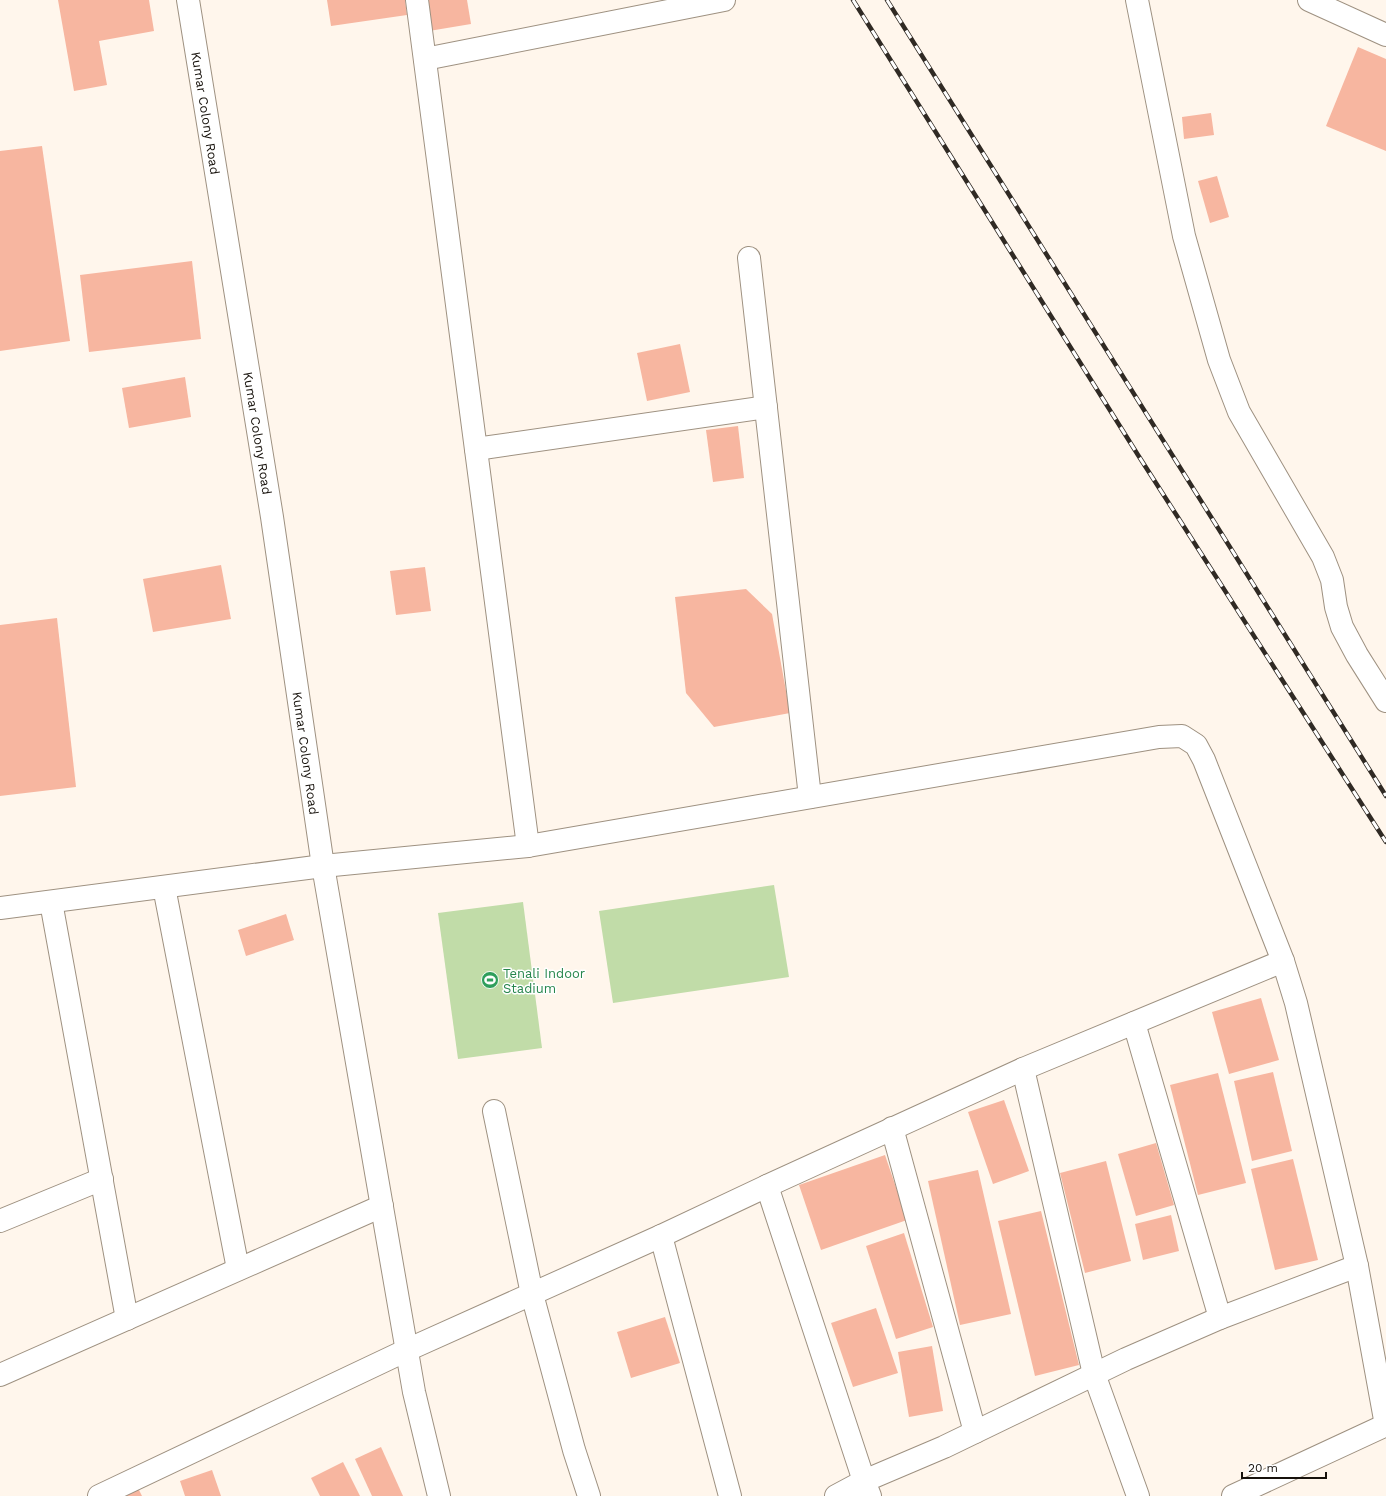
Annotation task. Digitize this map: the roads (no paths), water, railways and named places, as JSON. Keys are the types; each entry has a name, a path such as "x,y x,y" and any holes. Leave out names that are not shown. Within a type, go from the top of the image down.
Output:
{"street":[{"name":"Kumar Colony Road","path":"188,0 272,517 323,866 406,1350 414,1392 439,1496"},
{"path":"418,0 528,846"},
{"path":"425,59 724,0"},
{"path":"1137,0 1184,236 1219,360 1240,412 1323,557 1332,580 1336,607 1342,627 1357,655 1386,701"},
{"path":"1309,0 1386,35"},
{"path":"749,258 810,797"},
{"path":"476,449 766,407"},
{"path":"0,908 323,866 528,846 1159,737 1182,736 1196,745 1204,760 1282,961 1296,1003 1357,1266 1386,1425 1233,1496"},
{"path":"164,887 238,1270"},
{"path":"51,902 127,1319"},
{"path":"99,1496 406,1350 661,1236 892,1128 1023,1069 1282,961"},
{"path":"1134,1023 1220,1318"},
{"path":"1023,1069 1094,1374 1138,1496"},
{"path":"494,1111 532,1294 574,1450 589,1496"},
{"path":"892,1128 975,1432"},
{"path":"0,1221 102,1179"},
{"path":"767,1186 867,1489"},
{"path":"0,1375 382,1206"},
{"path":"661,1236 730,1496"},
{"path":"836,1496 867,1489 975,1432 1094,1374 1220,1318 1357,1266"}],"railway":[{"path":"853,0 1138,455 1386,842"},
{"path":"887,0 1386,796"}],"place":[{"name":"Tenali Indoor Stadium","path":"490,980"}]}
